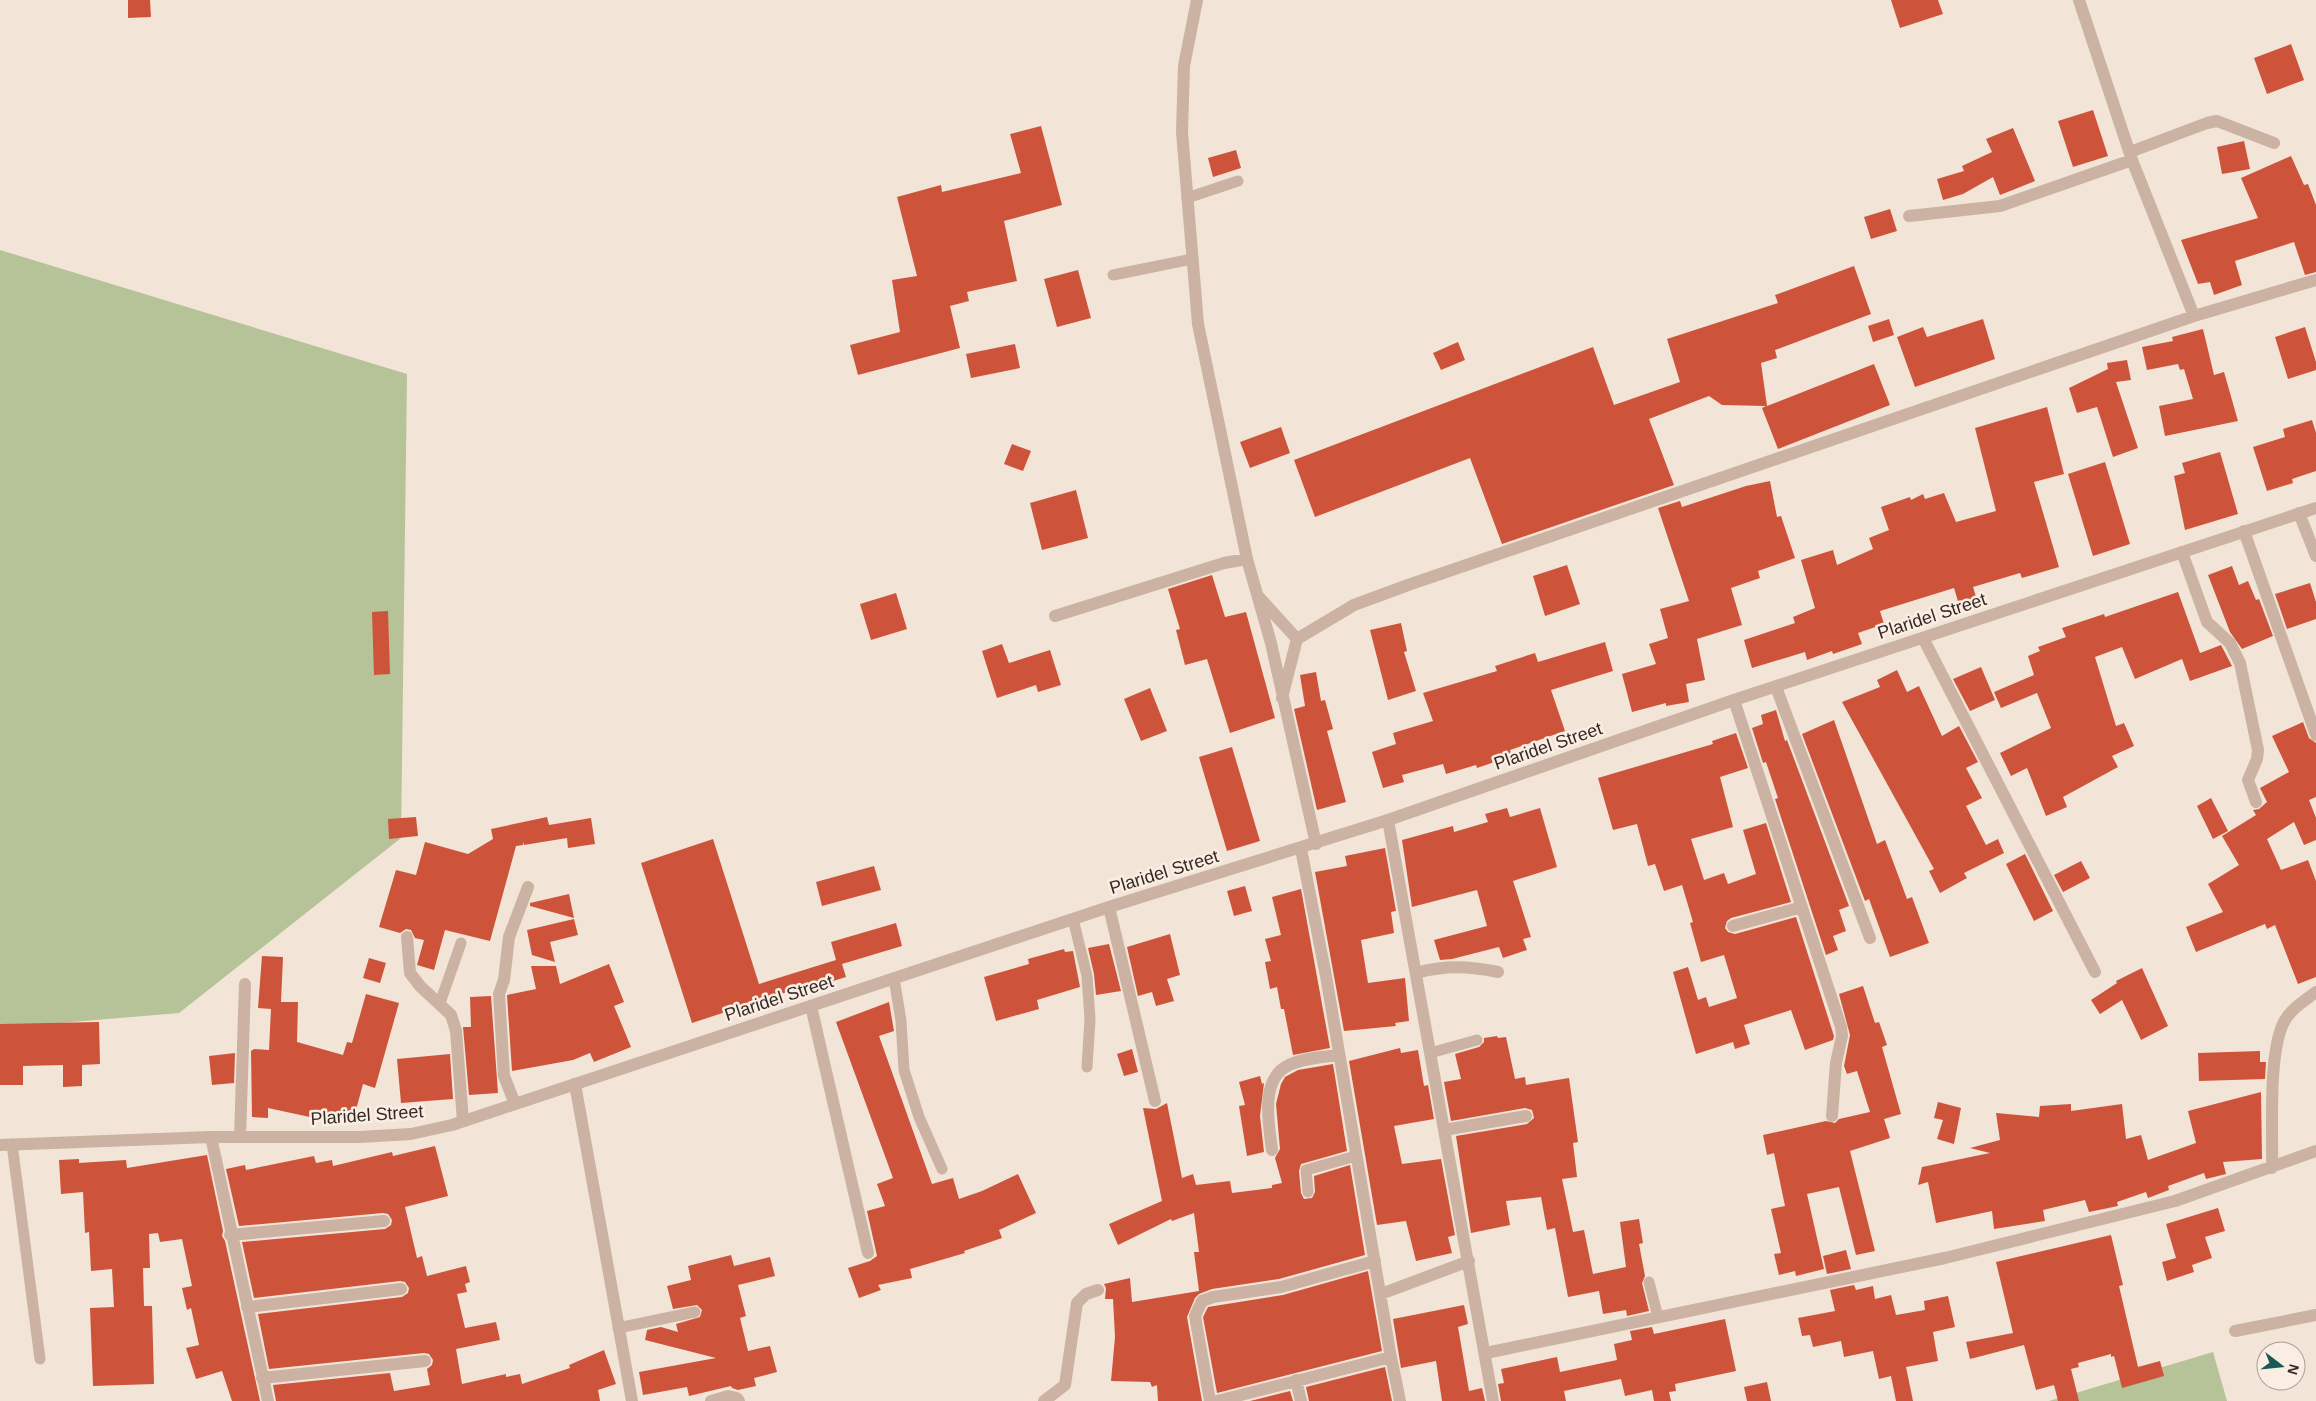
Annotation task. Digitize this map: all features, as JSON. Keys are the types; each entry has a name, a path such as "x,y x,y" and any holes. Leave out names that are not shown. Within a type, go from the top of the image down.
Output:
{"street":[{"path":"1197,0 1184,66 1182,132 1198,324 1247,559 1270,643 1316,844"},
{"path":"2079,0 2131,156 2194,316"},
{"path":"1909,216 2000,206 2131,156 2207,122 2217,121 2274,143"},
{"path":"1282,698 1297,639 1354,605 2194,316 2316,280"},
{"name":"Plaridel Street","path":"6,1145 211,1137 360,1137 402,1134 463,1121 1109,907 1301,849 1734,700 2316,508"},
{"path":"2299,513 2316,556"},
{"path":"2244,531 2316,735"},
{"path":"2182,552 2207,622 2230,643 2240,663 2258,750 2257,760 2248,780 2256,802"},
{"path":"1055,616 1224,563 1247,559"},
{"path":"1257,595 1297,639"},
{"path":"1923,638 2095,972"},
{"path":"1776,686 1870,938"},
{"path":"1734,700 1842,1036 1836,1063 1832,1116"},
{"path":"1388,820 1486,1353 1493,1401"},
{"path":"1301,849 1326,976 1338,1055 1400,1401"},
{"path":"515,1104 504,1076 499,994 504,980 509,937 528,887"},
{"path":"1109,907 1155,1101"},
{"path":"1733,926 1802,907"},
{"path":"407,937 410,973 420,986 451,1015 456,1031 463,1121"},
{"path":"1416,973 1439,967 1462,966 1498,972"},
{"path":"240,1137 245,984"},
{"path":"2272,1168 2274,1066 2278,1042 2283,1024 2290,1013 2316,992"},
{"path":"811,1006 868,1253"},
{"path":"1272,1150 1268,1109 1270,1091 1276,1076 1287,1066 1338,1055"},
{"path":"575,1084 630,1400"},
{"path":"1444,1130 1526,1116"},
{"path":"211,1137 230,1235 268,1401"},
{"path":"1486,1353 1945,1258 2175,1201 2316,1151"},
{"path":"230,1235 384,1221"},
{"path":"1210,1401 1195,1316 1202,1301 1213,1297 1281,1287 1375,1261"},
{"path":"1381,1294 1469,1261"},
{"path":"247,1307 401,1289"},
{"path":"1044,1401 1065,1385 1077,1303 1086,1294 1098,1290"},
{"path":"2235,1331 2316,1315"},
{"path":"1217,1401 1391,1358"},
{"path":"262,1378 425,1361"},
{"path":"1296,1380 1301,1401"},
{"path":"710,1401 728,1396 737,1398 739,1401"}],"lane":[{"path":"1187,198 1238,181"},
{"path":"1113,275 1192,259"},
{"path":"1073,919 1087,976 1090,1019 1086,1067"},
{"path":"440,1003 461,943"},
{"path":"894,978 902,1021 904,1070 919,1117 942,1169"},
{"path":"1430,1053 1477,1040"},
{"path":"6,1145 40,1359"},
{"path":"1308,1192 1306,1170 1356,1156"},
{"path":"1649,1282 1658,1317"},
{"path":"618,1328 695,1312"}],"green space":[{"path":"0,250 407,374 401,838 179,1013 0,1028"},
{"path":"2213,1352 2227,1401 2049,1401"}],"building":[{"path":"128,0 150,0 151,17 128,18"},
{"path":"1891,0 1938,0 1943,14 1900,28"},
{"path":"2291,44 2304,80 2267,94 2254,58"},
{"path":"2093,110 2108,156 2073,167 2058,121"},
{"path":"1041,126 1062,205 1004,221 1017,281 967,292 969,301 950,306 960,348 858,375 850,345 900,332 892,280 917,276 897,197 941,185 942,192 1021,173 1010,134"},
{"path":"2013,128 2035,181 2000,195 1993,177 1963,194 1943,200 1937,179 1964,171 1962,166 1992,152 1986,139"},
{"path":"2244,141 2250,169 2222,174 2217,147"},
{"path":"1236,150 1241,168 1213,177 1208,158"},
{"path":"2291,156 2304,185 2308,184 2316,205 2316,272 2305,275 2294,242 2235,261 2242,285 2214,295 2210,282 2198,284 2181,240 2258,218 2241,178"},
{"path":"1890,209 1897,231 1871,239 1864,217"},
{"path":"1854,266 1871,314 1775,350 1777,358 1761,363 1767,406 1874,364 1890,405 1778,449 1762,408 1766,406 1722,405 1709,396 1649,419 1674,485 1502,544 1470,458 1315,517 1294,460 1593,347 1614,405 1680,382 1667,339 1778,303 1775,295"},
{"path":"1078,270 1091,318 1057,327 1044,279"},
{"path":"1889,319 1894,335 1873,342 1868,326"},
{"path":"1983,319 1995,359 1915,387 1897,337 1923,327 1927,337"},
{"path":"2305,327 2316,362 2316,370 2288,379 2275,337"},
{"path":"2203,329 2214,375 2224,372 2238,421 2165,436 2159,406 2193,399 2184,369 2180,370 2178,364 2147,370 2142,347 2173,341 2172,337"},
{"path":"1458,342 1465,360 1441,370 1433,353"},
{"path":"1015,344 1020,368 971,378 966,354"},
{"path":"2127,360 2131,380 2116,382 2138,448 2113,457 2097,407 2077,413 2069,388 2108,369 2107,363"},
{"path":"2047,407 2064,474 2034,482 2059,567 2022,578 2020,573 1973,587 1978,603 1960,608 1954,588 1880,611 1884,624 1858,633 1862,644 1833,654 1832,651 1807,660 1805,652 1752,668 1744,640 1795,623 1793,617 1815,608 1801,560 1833,550 1837,565 1873,549 1869,538 1889,530 1881,507 1910,497 1911,500 1923,494 1925,499 1944,493 1956,522 1996,511 1975,428"},
{"path":"2312,420 2316,433 2316,471 2292,479 2293,483 2267,491 2253,447 2285,437 2283,429"},
{"path":"1281,427 1290,453 1250,468 1240,442"},
{"path":"1012,444 1031,451 1023,471 1004,464"},
{"path":"2220,452 2238,514 2185,530 2174,476 2185,473 2182,463"},
{"path":"2105,462 2130,544 2093,556 2068,474"},
{"path":"1770,481 1777,517 1781,516 1795,558 1758,571 1760,578 1731,588 1742,625 1697,639 1705,680 1686,684 1689,702 1666,706 1666,703 1632,712 1622,674 1656,664 1649,644 1668,638 1660,609 1689,601 1658,508 1680,501 1682,507 1746,486"},
{"path":"1076,490 1088,538 1042,550 1030,503"},
{"path":"1567,565 1580,604 1545,616 1533,576"},
{"path":"2232,566 2239,585 2248,581 2256,600 2259,599 2273,636 2242,649 2230,632 2208,575"},
{"path":"1212,575 1225,617 1246,612 1275,718 1230,733 1207,659 1185,665 1176,630 1180,629 1168,589"},
{"path":"2310,583 2316,602 2316,619 2287,629 2275,594"},
{"path":"2178,592 2200,653 2221,645 2232,666 2190,681 2182,659 2135,679 2122,647 2095,657 2116,726 2124,723 2134,746 2112,756 2118,767 2063,797 2067,807 2046,816 2027,768 2011,776 2000,753 2051,728 2037,693 2001,708 1994,692 2034,675 2028,656 2040,651 2038,647 2066,637 2062,628 2104,614 2105,617"},
{"path":"896,593 907,629 871,640 860,604"},
{"path":"388,611 390,674 374,675 372,612"},
{"path":"1401,623 1407,651 1404,652 1416,691 1388,700 1370,630"},
{"path":"1605,642 1613,671 1551,690 1565,731 1510,750 1512,756 1477,768 1476,765 1446,774 1443,764 1402,775 1404,782 1383,788 1372,752 1396,744 1393,733 1433,721 1423,693 1497,671 1495,666 1535,653 1538,662"},
{"path":"1002,644 1009,663 1050,650 1061,685 1038,692 1036,685 997,698 982,651"},
{"path":"1981,667 1995,700 1970,711 1953,679"},
{"path":"1897,670 1907,692 1919,686 1942,736 1959,726 1978,762 1966,768 1982,798 1966,806 1986,845 1998,839 2004,853 1964,873 1967,878 1940,893 1929,871 1934,869 1842,702 1880,687 1877,680"},
{"path":"1316,672 1321,701 1325,700 1333,729 1327,731 1346,802 1317,810 1294,709 1305,706 1300,675"},
{"path":"1150,688 1167,731 1141,741 1124,699"},
{"path":"1776,710 1785,741 1787,740 1849,906 1839,910 1846,931 1833,936 1838,950 1826,955 1775,799 1778,798 1766,762 1763,763 1752,728 1763,724 1761,715"},
{"path":"1834,720 1877,844 1885,840 1907,899 1912,897 1929,943 1890,957 1869,899 1865,901 1802,734"},
{"path":"2303,722 2309,738 2316,743 2316,797 2309,800 2316,818 2316,840 2304,845 2294,822 2267,839 2281,870 2308,860 2316,881 2316,977 2298,984 2275,925 2267,929 2265,924 2196,952 2186,927 2223,912 2208,884 2239,865 2222,836 2256,815 2253,810 2259,809 2267,802 2260,788 2289,772 2272,736"},
{"path":"1736,733 1748,768 1720,777 1733,827 1691,839 1704,880 1724,873 1728,884 1756,874 1743,830 1766,823 1791,902 1731,918 1727,921 1725,928 1728,932 1735,934 1796,917 1834,1036 1833,1040 1805,1050 1791,1010 1744,1025 1750,1044 1735,1049 1733,1042 1696,1054 1673,972 1688,967 1698,1000 1706,997 1709,1007 1737,998 1724,955 1701,962 1690,923 1693,922 1682,885 1664,891 1655,864 1648,866 1637,824 1613,830 1598,778 1713,744 1712,741"},
{"path":"1232,747 1260,841 1227,851 1199,757"},
{"path":"2211,798 2228,831 2213,839 2197,806"},
{"path":"1507,808 1510,817 1540,808 1557,867 1513,881 1531,937 1523,939 1527,950 1503,958 1499,947 1452,959 1440,960 1434,940 1487,926 1477,890 1412,907 1402,840 1453,826 1454,832 1488,822 1485,814"},
{"path":"416,817 418,836 389,839 388,819"},
{"path":"547,817 549,825 591,818 595,844 568,848 567,838 524,845 524,842 523,845 516,846 490,941 445,930 434,970 417,965 424,940 415,938 411,930 406,929 400,933 379,927 396,870 416,875 425,842 468,854 493,839 491,829"},
{"path":"713,839 759,984 836,960 831,942 896,923 902,946 842,964 846,977 791,994 790,991 692,1023 641,863"},
{"path":"1385,848 1396,911 1391,912 1394,933 1361,940 1368,983 1405,978 1409,1021 1395,1023 1396,1026 1344,1031 1315,872 1347,866 1345,856"},
{"path":"2025,854 2053,911 2034,921 2006,864"},
{"path":"2081,861 2090,878 2063,892 2054,875"},
{"path":"874,866 881,890 822,906 816,882"},
{"path":"1245,886 1252,911 1234,916 1227,891"},
{"path":"1301,889 1330,1048 1293,1055 1284,1009 1281,1009 1277,987 1270,989 1265,962 1271,961 1265,939 1281,935 1272,897"},
{"path":"569,894 574,918 530,906 530,903"},
{"path":"574,919 578,935 550,942 555,962 532,955 527,930"},
{"path":"1170,934 1180,975 1167,979 1174,1001 1156,1006 1152,992 1138,996 1127,947"},
{"path":"1109,944 1121,991 1096,995 1094,974 1088,948"},
{"path":"1064,949 1065,952 1073,951 1080,987 1037,1000 1039,1009 996,1021 984,977 1029,964 1028,959"},
{"path":"262,956 283,957 281,1002 298,1002 297,1042 343,1055 347,1042 352,1043 366,994 399,1003 375,1088 363,1084 353,1121 321,1112 319,1119 268,1108 268,1118 252,1117 251,1051 254,1049 269,1050 271,1009 258,1008"},
{"path":"369,958 386,963 380,983 363,978"},
{"path":"609,964 624,1002 614,1006 631,1047 594,1062 590,1053 573,1060 512,1071 507,995 536,989 531,966 556,966 560,984"},
{"path":"2142,968 2168,1026 2141,1040 2122,1000 2100,1014 2091,1000 2117,983 2116,981"},
{"path":"1863,986 1875,1023 1879,1022 1887,1045 1882,1047 1901,1114 1884,1119 1890,1138 1850,1151 1875,1251 1856,1255 1839,1187 1807,1194 1824,1269 1796,1276 1795,1271 1779,1275 1774,1254 1781,1253 1771,1209 1785,1206 1774,1153 1767,1155 1763,1135 1826,1121 1835,1123 1839,1119 1870,1112 1857,1071 1847,1074 1844,1066 1850,1035 1839,994"},
{"path":"491,996 498,1093 469,1095 463,1027 471,1027 470,997"},
{"path":"889,1002 894,1031 879,1036 932,1184 953,1178 959,1199 982,1191 1018,1174 1036,1213 999,1230 1002,1238 964,1251 965,1253 910,1269 912,1278 878,1285 881,1290 859,1298 848,1268 870,1261 877,1256 867,1211 885,1206 877,1184 893,1178 836,1022"},
{"path":"99,1022 100,1064 82,1065 82,1086 63,1087 63,1065 23,1066 23,1085 0,1085 0,1024"},
{"path":"1497,1036 1498,1038 1506,1037 1515,1079 1525,1077 1526,1085 1569,1078 1578,1142 1573,1143 1577,1177 1562,1179 1573,1232 1584,1230 1593,1274 1626,1267 1620,1222 1639,1219 1643,1243 1639,1244 1645,1276 1642,1283 1649,1311 1627,1316 1626,1310 1603,1314 1599,1291 1568,1297 1555,1228 1547,1230 1541,1197 1506,1201 1510,1225 1471,1233 1456,1136 1527,1124 1534,1118 1532,1110 1525,1108 1451,1121 1444,1082 1461,1079 1455,1054 1479,1047 1484,1042 1484,1038"},
{"path":"1400,1048 1401,1053 1418,1050 1424,1086 1428,1085 1434,1119 1394,1126 1402,1164 1441,1159 1455,1235 1448,1237 1452,1253 1416,1261 1406,1221 1377,1225 1349,1061"},
{"path":"1132,1049 1138,1072 1124,1076 1117,1054"},
{"path":"2260,1051 2260,1062 2266,1062 2265,1079 2199,1081 2198,1053"},
{"path":"235,1053 234,1083 212,1085 209,1056"},
{"path":"450,1054 453,1099 401,1103 397,1059"},
{"path":"1333,1064 1347,1151 1301,1164 1299,1171 1301,1193 1304,1199 1312,1198 1315,1192 1314,1176 1350,1165 1365,1255 1279,1279 1212,1289 1199,1294 1195,1298 1187,1317 1202,1401 1158,1401 1157,1385 1152,1387 1150,1382 1111,1381 1115,1337 1113,1299 1105,1299 1106,1288 1104,1284 1130,1278 1132,1302 1199,1291 1194,1252 1199,1252 1194,1213 1172,1221 1171,1219 1118,1245 1109,1224 1162,1201 1143,1108 1156,1109 1167,1103 1182,1178 1193,1174 1196,1185 1230,1181 1232,1193 1272,1188 1272,1185 1282,1183 1275,1158 1280,1149 1276,1104 1281,1084 1285,1077 1298,1070"},
{"path":"1260,1076 1262,1084 1264,1083 1260,1116 1264,1152 1247,1156 1239,1106 1245,1105 1239,1082"},
{"path":"2261,1092 2262,1159 2223,1162 2226,1174 2206,1179 2204,1173 2168,1186 2169,1190 2148,1198 2146,1192 2117,1202 2118,1206 2089,1212 2085,1200 2043,1210 2045,1221 1994,1229 1992,1211 1936,1223 1928,1182 1918,1185 1922,1167 1990,1153 1970,1148 2000,1140 1996,1113 2039,1117 2040,1106 2071,1104 2071,1111 2122,1104 2126,1139 2141,1135 2148,1160 2196,1143 2188,1111"},
{"path":"1938,1102 1961,1108 1954,1144 1937,1139 1943,1120 1934,1118"},
{"path":"435,1146 448,1196 405,1207 417,1258 422,1256 427,1276 466,1266 470,1282 465,1284 467,1292 457,1294 465,1328 496,1322 500,1340 456,1349 462,1384 506,1374 506,1377 520,1374 522,1384 570,1368 569,1365 604,1350 616,1384 598,1390 600,1401 276,1401 273,1385 390,1373 394,1391 430,1385 427,1369 432,1365 433,1360 429,1354 424,1353 269,1369 258,1314 402,1297 408,1293 409,1288 405,1282 400,1281 254,1298 242,1242 385,1229 391,1225 392,1220 388,1214 383,1213 239,1226 226,1169 245,1165 246,1170 314,1156 316,1163 332,1160 333,1166 392,1152 393,1156"},
{"path":"207,1155 223,1231 222,1236 225,1241 260,1401 232,1401 222,1371 196,1379 186,1348 199,1345 191,1308 187,1310 182,1288 192,1286 182,1239 160,1242 158,1233 149,1234 150,1268 143,1268 144,1306 152,1306 154,1384 93,1386 90,1308 114,1307 112,1269 91,1271 89,1232 85,1233 83,1192 61,1194 59,1160 79,1159 79,1163 126,1160 127,1168"},
{"path":"2218,1208 2225,1231 2205,1237 2212,1258 2192,1265 2194,1272 2167,1281 2162,1262 2176,1258 2166,1224"},
{"path":"2111,1235 2123,1285 2119,1286 2138,1367 2160,1361 2164,1376 2122,1388 2114,1356 2111,1357 2111,1354 2078,1363 2079,1367 2071,1369 2079,1401 2058,1401 2054,1385 2036,1390 2024,1345 1970,1359 1966,1342 2013,1333 1996,1262"},
{"path":"1846,1250 1851,1269 1827,1274 1823,1256"},
{"path":"731,1255 734,1266 770,1257 775,1276 738,1285 746,1316 740,1318 748,1351 770,1346 777,1372 754,1378 756,1386 738,1390 731,1386 689,1396 687,1387 643,1395 639,1372 716,1358 645,1340 647,1330 661,1327 678,1332 676,1324 700,1317 702,1310 697,1305 673,1309 667,1286 691,1280 688,1266"},
{"path":"1368,1271 1382,1351 1217,1393 1203,1317 1208,1307 1283,1295"},
{"path":"1854,1285 1856,1290 1873,1286 1875,1299 1891,1295 1896,1315 1925,1310 1924,1301 1948,1296 1955,1327 1933,1332 1938,1361 1906,1367 1913,1401 1896,1401 1891,1376 1879,1379 1873,1351 1844,1357 1841,1341 1813,1347 1810,1335 1802,1336 1798,1318 1835,1311 1830,1290"},
{"path":"1464,1305 1468,1324 1458,1327 1469,1391 1482,1388 1485,1401 1442,1401 1436,1361 1401,1368 1393,1319"},
{"path":"1725,1319 1736,1371 1675,1384 1676,1391 1669,1392 1671,1401 1654,1401 1652,1390 1625,1396 1621,1379 1564,1391 1566,1401 1501,1401 1498,1384 1504,1383 1501,1369 1557,1357 1560,1372 1617,1360 1614,1344 1632,1340 1630,1331 1652,1327 1654,1334"},
{"path":"1385,1367 1392,1401 1309,1401 1306,1387"},
{"path":"1767,1382 1771,1401 1747,1401 1744,1387"},
{"path":"1290,1391 1293,1401 1250,1401"}]}
